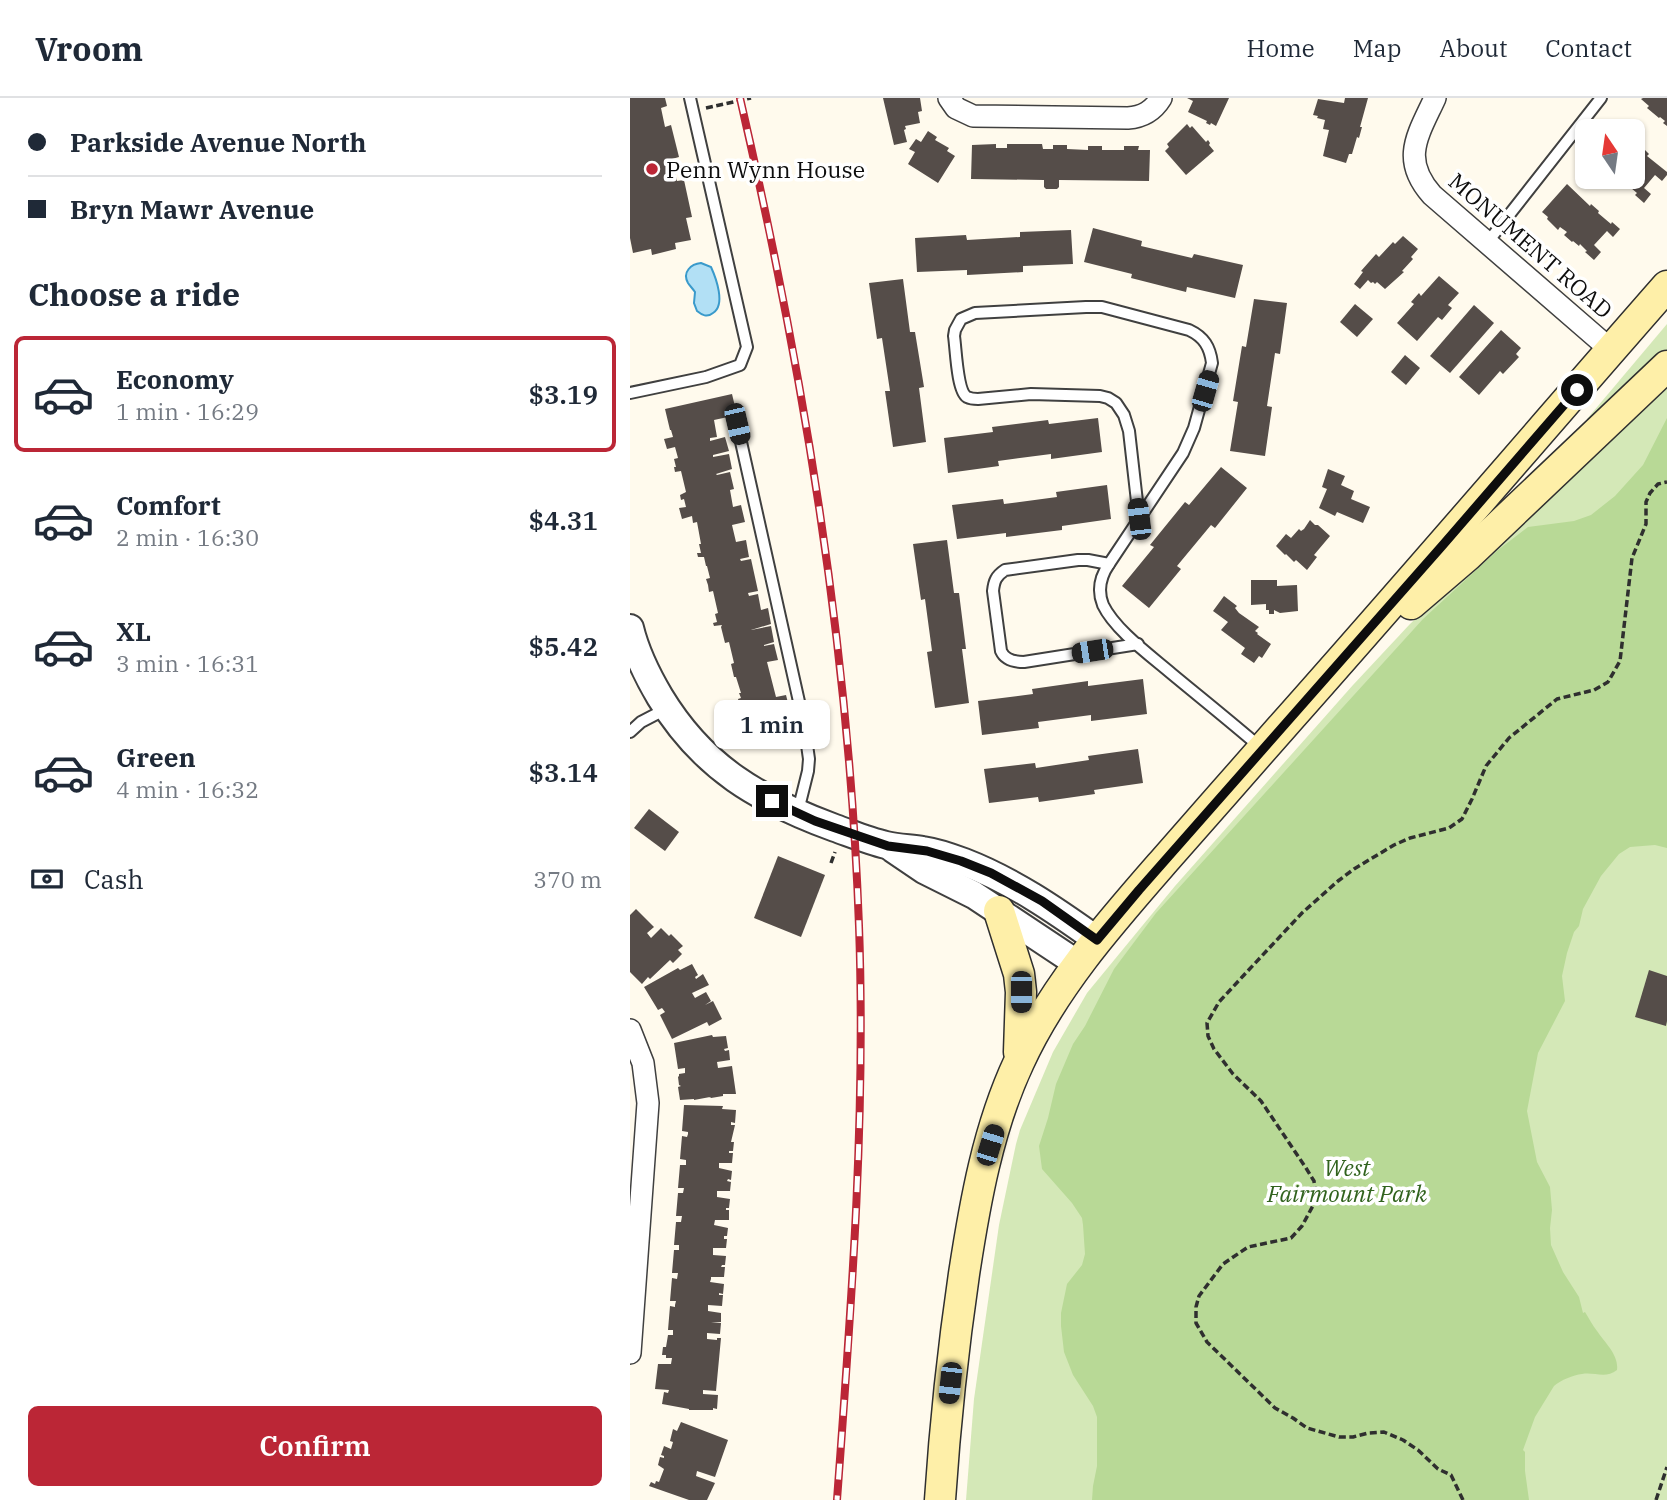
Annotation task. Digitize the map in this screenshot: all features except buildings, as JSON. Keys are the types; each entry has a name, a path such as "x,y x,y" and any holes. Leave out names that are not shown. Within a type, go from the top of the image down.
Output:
{"main road":[{"path":"940,1500 945,1430 970,1236 1000,1112 1018,1063 1041,1019 1078,964 1139,890 1667,286"},
{"path":"1336,667 1467,556 1667,366"},
{"path":"999,911 1019,974 1021,1018 1018,1063"}],"street":[{"name":"MONUMENT ROAD","path":"1435,98 1415,144 1418,176 1432,195 1611,350"},
{"path":"952,103 967,114 981,117 1128,118 1154,106"},
{"path":"630,628 637,668 667,708 695,745 723,771 754,792 797,814 888,846 927,851 991,873 1042,901 1097,940"},
{"path":"888,846 924,870 999,911 1078,964"},
{"path":"630,1030 643,1063 648,1119 637,1175 630,1353"}],"lane":[{"path":"630,393 706,377 740,365 747,347 690,98"},
{"path":"1487,243 1601,98"},
{"path":"1139,519 1129,431 1120,408 1108,398 1100,396 1031,394 970,399 965,396 960,384 954,336 961,319 975,313 1102,307 1189,330 1199,334 1205,341 1212,363 1194,428 1183,453 1139,519 1102,573 1100,594 1116,624 1263,749"},
{"path":"737,424 804,724 809,759 797,814"},
{"path":"1108,564 1078,560 1004,570 999,574 993,584 993,591 1001,651 1003,656 1010,660 1024,662 1138,644"},
{"path":"630,732 641,722 667,708"}],"path":[{"path":"693,111 751,98"},
{"path":"1463,1500 1451,1475 1438,1469 1403,1440 1384,1432 1339,1437 1307,1428 1275,1408 1207,1342 1196,1323 1199,1296 1223,1264 1248,1247 1291,1238 1302,1226 1315,1199 1314,1181 1310,1174 1261,1101 1233,1074 1214,1049 1208,1036 1207,1023 1219,1002 1302,913 1338,881 1394,845 1449,828 1462,819 1486,765 1509,738 1557,699 1594,690 1608,682 1620,661 1632,558 1646,524 1646,502 1658,484 1667,482"},
{"path":"1656,1500 1667,1467"}],"green space":[{"path":"1667,324 1667,351 1588,423 1587,419"},
{"name":"West Fairmount Park","path":"1667,378 1667,1500 966,1500 974,1399 999,1225 1016,1144 1053,1052 1087,993 1175,886 1410,624"},
{"name":"West Fairmount Park","path":"1667,418 1667,848 1655,845 1630,847 1619,854 1601,876 1583,909 1567,953 1562,976 1565,1001 1538,1053 1527,1111 1537,1162 1550,1187 1551,1245 1563,1272 1579,1297 1583,1313 1585,1312 1614,1354 1617,1370 1605,1375 1575,1375 1554,1386 1535,1417 1523,1450 1529,1500 1092,1500 1097,1466 1097,1417 1073,1375 1064,1352 1061,1326 1067,1284 1082,1265 1085,1254 1082,1218 1042,1169 1039,1146 1056,1084 1073,1044 1114,969 1156,913 1423,619 1498,550 1528,527 1574,521 1591,515 1615,496 1643,465"}],"water":[{"path":"701,263 711,267 719,291 717,309 709,315 697,311 694,303 695,292 686,279 688,269"}],"railway":[{"path":"740,98 803,406 834,613 854,821 861,998 859,1142 837,1500"}],"place":[{"name":"Penn Wynn House","path":"652,169"}],"route":[{"path":"772,801 815,821 888,846 927,851 991,873 1042,901 1097,940 1577,390"}]}
